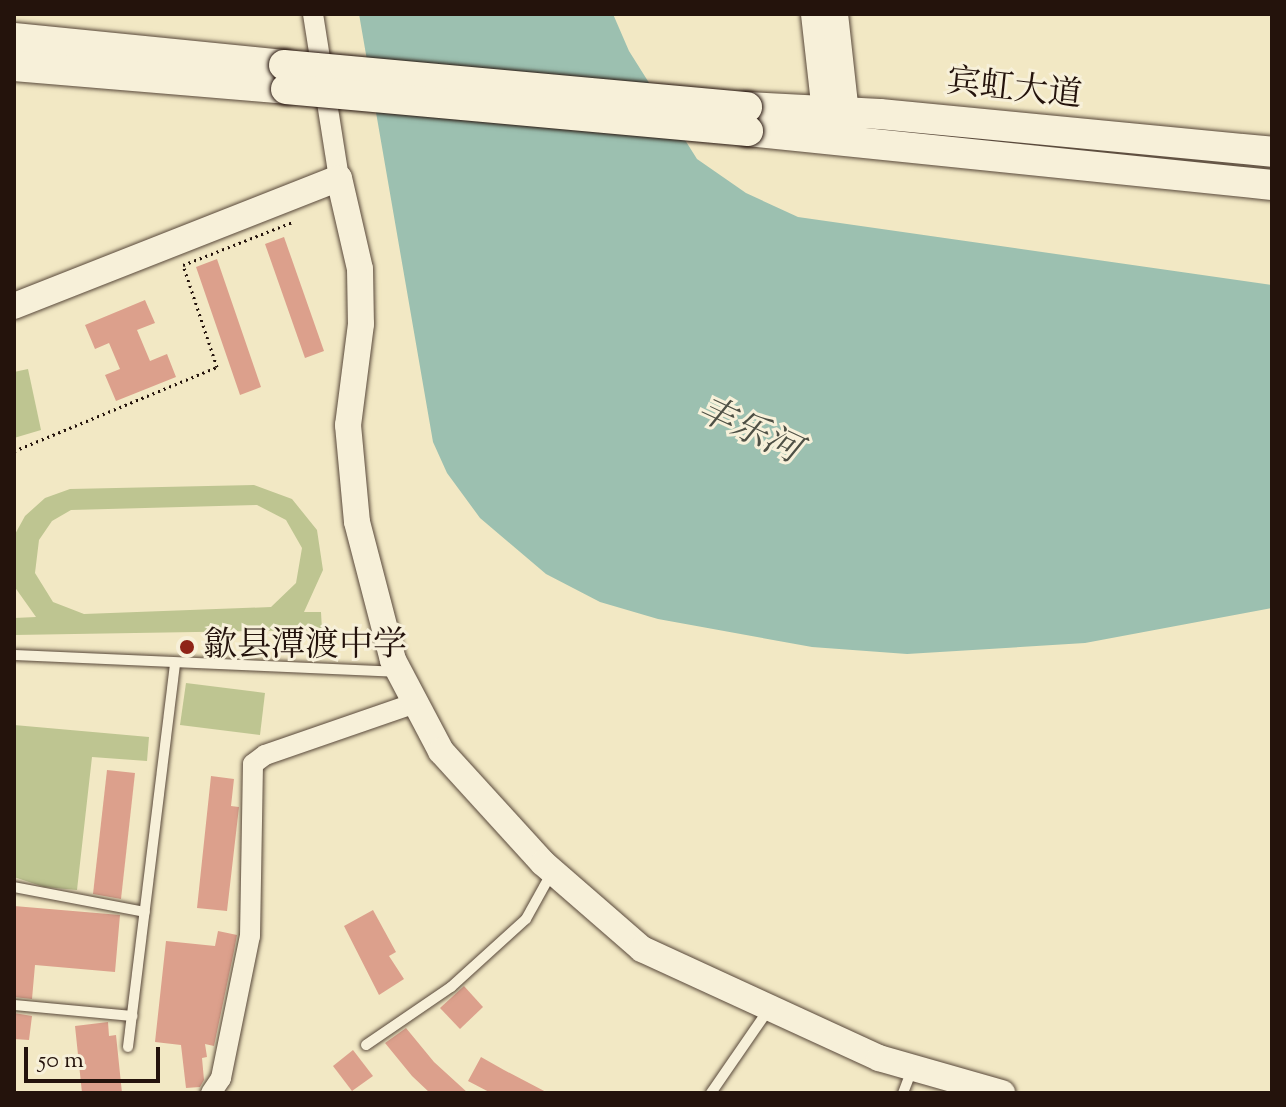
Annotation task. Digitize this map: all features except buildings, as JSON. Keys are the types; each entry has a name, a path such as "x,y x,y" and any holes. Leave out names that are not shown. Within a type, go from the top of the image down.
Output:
{"main road":[{"path":"14,38 285,77"},
{"path":"14,66 285,77 748,119"},
{"name":"宾虹大道","path":"748,119 835,111 1272,152"},
{"name":"宾虹大道","path":"748,119 839,142 1272,185"}],"street":[{"path":"313,14 361,297 350,394 350,473 365,561 398,672 412,704 458,773 552,872 642,949 769,1009 912,1067 1002,1093"},
{"path":"814,14 839,142"},
{"path":"835,14 835,111"},
{"path":"14,306 339,178"},
{"path":"211,1093 221,1078 250,936 253,764 265,755 412,704"}],"lane":[{"path":"14,655 398,672"},
{"path":"128,1047 175,663"},
{"path":"366,1045 451,987 526,919 552,872"},
{"path":"14,887 145,912"},
{"path":"14,1005 132,1016"},
{"path":"711,1093 769,1009"},
{"path":"903,1093 912,1067"}],"path":[{"path":"14,451 217,367 183,265 293,222"}],"green space":[{"path":"28,369 41,430 14,438 14,372"},
{"path":"254,485 292,499 317,530 323,570 304,612 321,612 322,630 14,635 14,618 36,617 14,586 14,536 25,516 45,498 70,489","holes":["257,505 286,520 302,548 296,583 271,607 84,614 53,602 35,573 39,540 52,521 71,510"]},
{"path":"186,683 265,693 260,735 180,725"},
{"path":"14,725 149,737 147,761 92,757 77,890 44,887 14,877"}],"water":[{"name":"丰乐河","path":"359,14 613,14 629,51 697,159 746,193 798,217 1272,285 1272,608 1085,643 907,654 812,647 658,619 600,602 546,574 480,518 447,473 433,442"}],"place":[{"name":"歙县潭渡中学","path":"187,647"}]}
